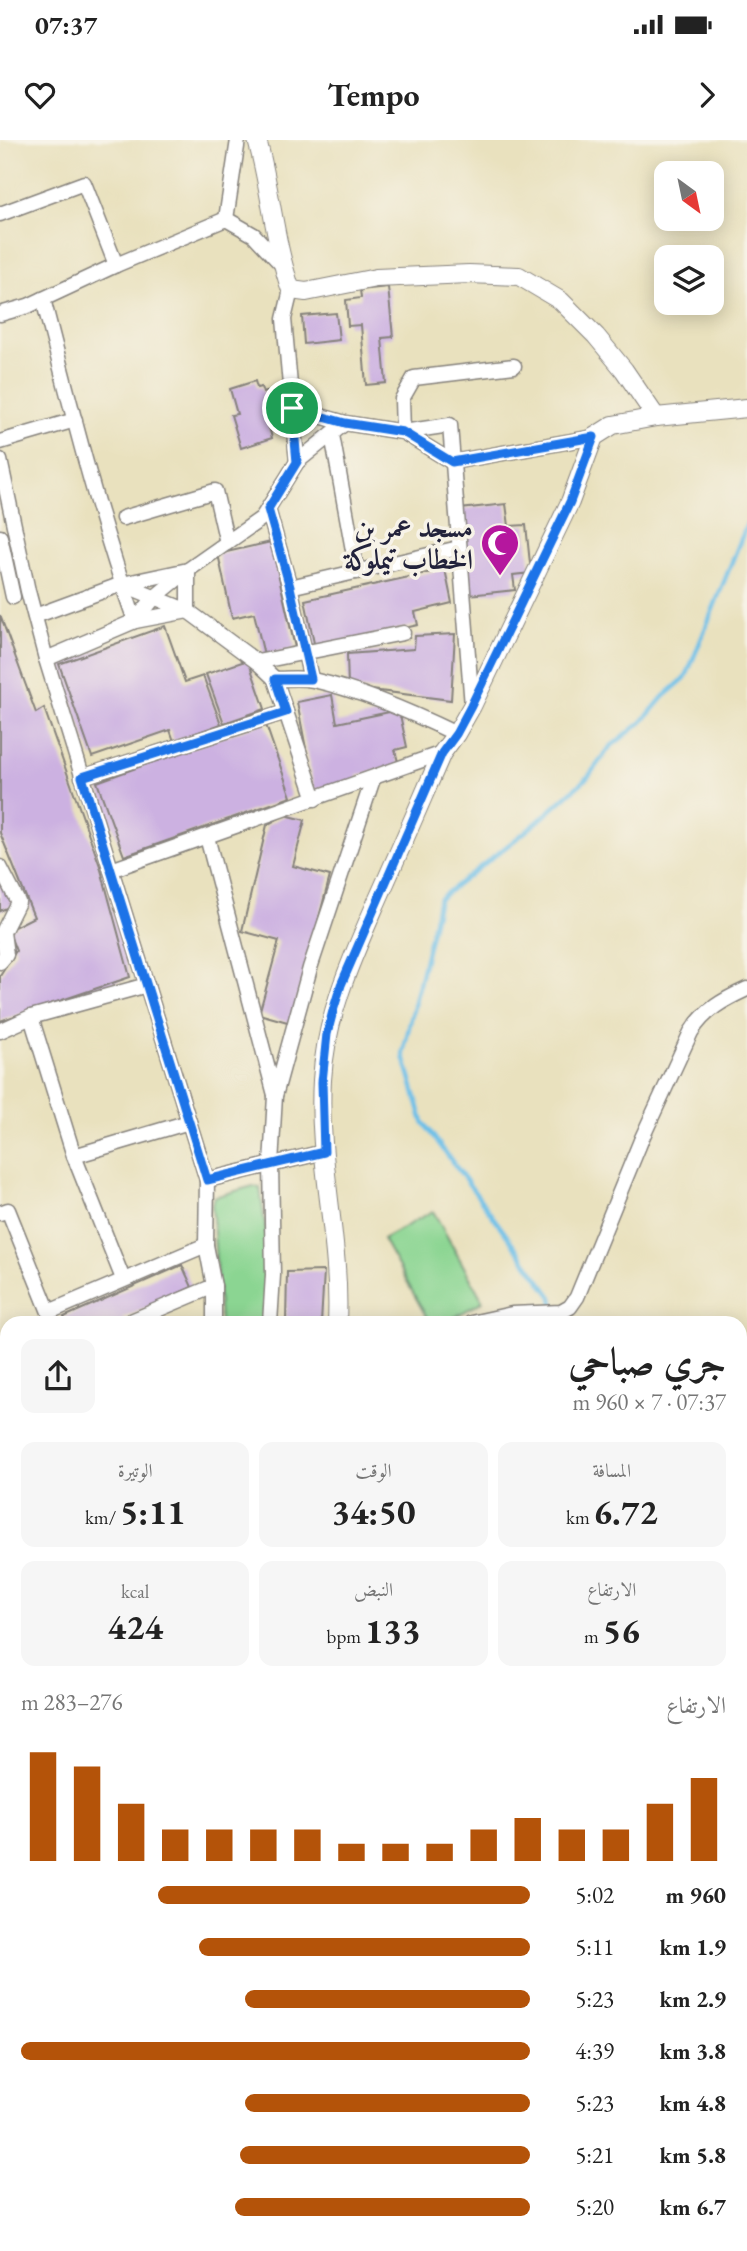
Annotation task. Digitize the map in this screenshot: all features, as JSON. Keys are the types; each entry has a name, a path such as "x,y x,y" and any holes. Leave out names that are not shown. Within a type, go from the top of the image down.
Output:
{"street":[{"path":"226,219 238,140"},
{"path":"257,140 268,177 283,265 291,290 284,319 297,462"},
{"path":"0,214 84,183 116,265"},
{"path":"0,314 28,306 116,265 226,219"},
{"path":"226,219 254,235 283,265"},
{"path":"291,290 306,292 376,278 468,274 519,276 561,301 596,336 624,370 656,417"},
{"path":"43,299 75,420 135,621"},
{"path":"403,432 402,399 414,378 514,366"},
{"path":"292,408 345,423 403,432 450,425 471,706"},
{"path":"403,432 452,462 594,437 613,425 656,417 744,411"},
{"path":"0,442 75,420"},
{"path":"135,621 154,598 188,570 262,517 297,462 345,423"},
{"path":"332,435 357,572"},
{"path":"337,1316 338,1271 324,1152 322,1082 327,1034 333,1011 341,985 442,753 471,706 570,502 594,437"},
{"path":"0,460 28,591 46,659 207,1180 206,1245 214,1286 214,1316"},
{"path":"123,517 215,491 227,543"},
{"path":"268,509 290,587 311,679"},
{"path":"0,537 6,600 28,591"},
{"path":"290,587 459,548"},
{"path":"34,616 122,584 188,570"},
{"path":"188,570 188,611"},
{"path":"122,584 188,611 257,662 275,679 315,799"},
{"path":"46,659 135,621 188,611"},
{"path":"257,662 403,633"},
{"path":"275,679 311,679 405,709 456,734"},
{"path":"82,777 286,712"},
{"path":"111,870 442,753"},
{"path":"270,1316 273,1275 271,1164 275,1096 310,968 373,779"},
{"path":"206,837 275,1096"},
{"path":"0,867 19,902 3,932 6,955 0,962"},
{"path":"0,1031 31,1017 147,985"},
{"path":"503,1316 561,1312 577,1297 642,1138 691,1032 700,1017 709,1010 747,989"},
{"path":"31,1017 74,1156 123,1279"},
{"path":"74,1156 189,1122"},
{"path":"207,1180 324,1152"},
{"path":"0,1213 8,1210 50,1316"},
{"path":"55,1316 123,1279 206,1245"},
{"path":"143,1316 214,1286"}],"green space":[{"path":"253,1186 260,1188 267,1239 266,1316 220,1316 212,1204 214,1197"},
{"path":"433,1211 483,1301 456,1316 426,1316 383,1239"}],"building":[{"path":"388,287 393,337 382,338 386,383 366,385 361,325 348,326 346,300 361,298 360,290"},
{"path":"336,313 339,340 304,344 302,316"},
{"path":"255,381 257,388 261,387 263,393 270,391 273,402 263,405 272,438 241,448 231,415 237,414 230,389"},
{"path":"506,504 509,526 526,525 531,573 513,575 515,590 469,595 460,509"},
{"path":"271,542 295,648 264,655 254,613 232,618 218,554"},
{"path":"445,569 452,603 415,612 418,625 315,648 305,600"},
{"path":"0,615 36,713 44,708 100,866 130,977 0,1021 0,976 16,951 8,930 34,917 0,833"},
{"path":"165,626 185,682 203,676 221,724 174,741 170,730 92,757 59,664"},
{"path":"455,634 451,700 348,687 347,654 414,649 415,636"},
{"path":"248,660 265,709 224,723 206,674"},
{"path":"332,695 337,723 399,710 407,747 395,750 399,766 357,775 358,781 314,790 297,702"},
{"path":"265,722 291,797 124,856 97,782"},
{"path":"285,815 305,820 293,866 330,876 291,1023 259,1014 279,941 242,931 267,825"},
{"path":"0,876 13,905 0,911"},
{"path":"182,1265 192,1287 127,1316 66,1316"},
{"path":"324,1271 321,1316 286,1316 287,1272"}],"waterway":[{"path":"555,1316 552,1297 423,1122 403,1053 439,899 534,825 588,777 610,747 642,722 663,697 686,677 747,524"}],"place":[{"name":"مسجد عمر بن الخطاب تيملوكة","path":"500,577"}],"route":[{"path":"292,408 345,423 403,432 452,462 594,437 570,502 471,706 442,753 341,985 324,1053 321,1112 324,1152 207,1180 82,777 286,712 275,679 311,679 290,587 268,509 297,462 292,408"}]}
